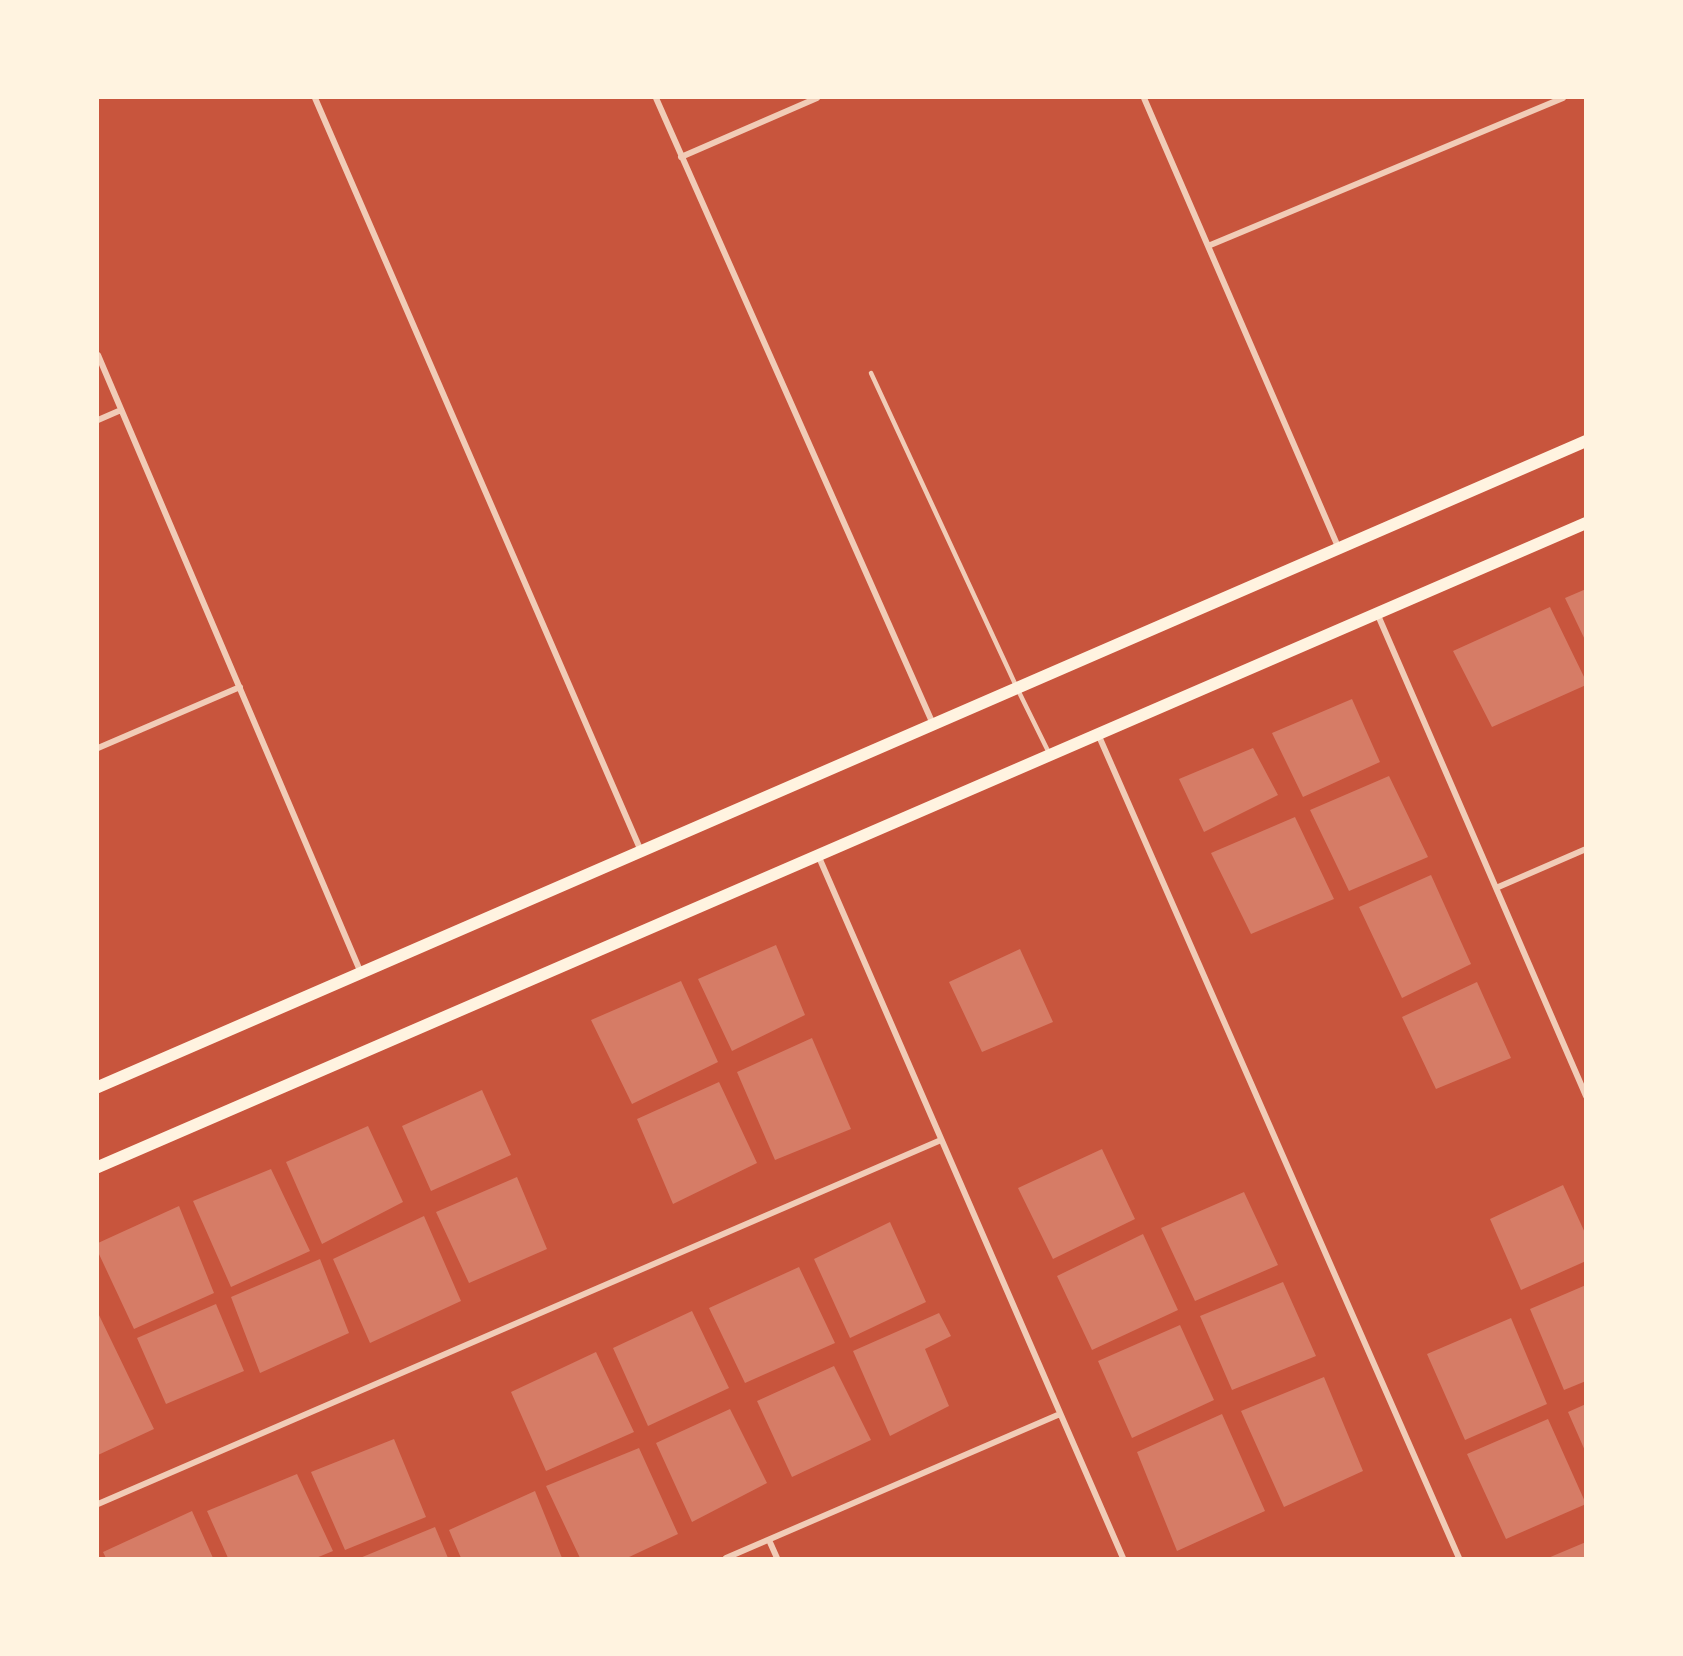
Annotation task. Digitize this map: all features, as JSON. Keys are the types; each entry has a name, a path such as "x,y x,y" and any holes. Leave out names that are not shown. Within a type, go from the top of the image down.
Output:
{"main road":[{"path":"98,1087 1586,441"},
{"path":"98,1167 1586,523"}],"street":[{"path":"315,98 641,851"},
{"path":"656,98 933,724"},
{"path":"681,157 817,98"},
{"path":"1144,98 1339,549"},
{"path":"1208,246 1563,98"},
{"path":"98,355 361,973"},
{"path":"98,420 121,410"},
{"path":"1377,613 1586,1096"},
{"path":"98,748 240,687"},
{"path":"1098,734 1459,1558"},
{"path":"1496,888 1586,849"},
{"path":"818,855 1123,1558"},
{"path":"98,1504 941,1140"},
{"path":"726,1558 1060,1414"},
{"path":"769,1540 777,1558"}],"lane":[{"path":"871,373 1050,755"}],"building":[{"path":"1586,589 1586,642 1565,598"},
{"path":"1550,607 1586,685 1492,727 1453,651"},
{"path":"1352,699 1380,762 1303,797 1272,733"},
{"path":"1253,748 1278,795 1204,832 1179,779"},
{"path":"1389,776 1428,857 1349,891 1310,810"},
{"path":"1295,817 1334,899 1251,934 1211,853"},
{"path":"1431,875 1471,964 1402,998 1359,907"},
{"path":"776,945 805,1015 732,1051 698,979"},
{"path":"1020,949 1053,1022 982,1052 949,982"},
{"path":"681,981 718,1062 632,1104 591,1020"},
{"path":"1477,982 1511,1058 1436,1089 1402,1017"},
{"path":"812,1038 851,1129 775,1160 737,1072"},
{"path":"719,1082 757,1163 673,1204 637,1119"},
{"path":"482,1090 511,1155 431,1191 402,1126"},
{"path":"368,1126 403,1202 322,1244 286,1162"},
{"path":"1102,1149 1135,1219 1053,1259 1018,1188"},
{"path":"271,1169 310,1251 231,1287 193,1201"},
{"path":"517,1177 547,1249 469,1283 436,1212"},
{"path":"1563,1185 1586,1235 1586,1261 1521,1290 1490,1219"},
{"path":"1244,1192 1278,1265 1195,1301 1161,1228"},
{"path":"179,1206 214,1293 134,1329 98,1252 98,1243"},
{"path":"424,1216 461,1301 370,1343 333,1259"},
{"path":"890,1222 926,1302 850,1338 814,1259"},
{"path":"1143,1234 1178,1310 1092,1350 1057,1276"},
{"path":"320,1259 349,1333 260,1373 231,1297"},
{"path":"799,1267 835,1343 745,1383 709,1308"},
{"path":"1283,1282 1316,1356 1232,1390 1200,1316"},
{"path":"1586,1285 1586,1381 1564,1390 1530,1309"},
{"path":"216,1304 244,1371 166,1404 137,1338"},
{"path":"692,1311 729,1388 648,1426 613,1348"},
{"path":"98,1313 154,1429 98,1455"},
{"path":"939,1313 951,1336 925,1349 949,1406 890,1436 853,1351"},
{"path":"1511,1318 1547,1404 1465,1440 1427,1354"},
{"path":"1180,1325 1214,1400 1132,1438 1098,1361"},
{"path":"596,1352 634,1432 546,1471 511,1392"},
{"path":"834,1366 871,1440 792,1477 757,1401"},
{"path":"1324,1377 1363,1471 1284,1507 1241,1411"},
{"path":"1586,1404 1586,1453 1568,1412"},
{"path":"730,1409 767,1483 692,1522 656,1443"},
{"path":"1222,1414 1265,1511 1177,1551 1137,1452"},
{"path":"1548,1419 1586,1504 1506,1539 1467,1454"},
{"path":"394,1439 426,1517 345,1550 311,1472"},
{"path":"639,1448 678,1534 627,1558 580,1558 546,1486"},
{"path":"297,1474 333,1551 316,1558 228,1558 207,1511"},
{"path":"535,1491 562,1558 461,1558 449,1530"},
{"path":"192,1511 213,1558 106,1558 103,1552"},
{"path":"435,1527 448,1558 360,1558"},
{"path":"1586,1542 1586,1558 1548,1558"}]}
